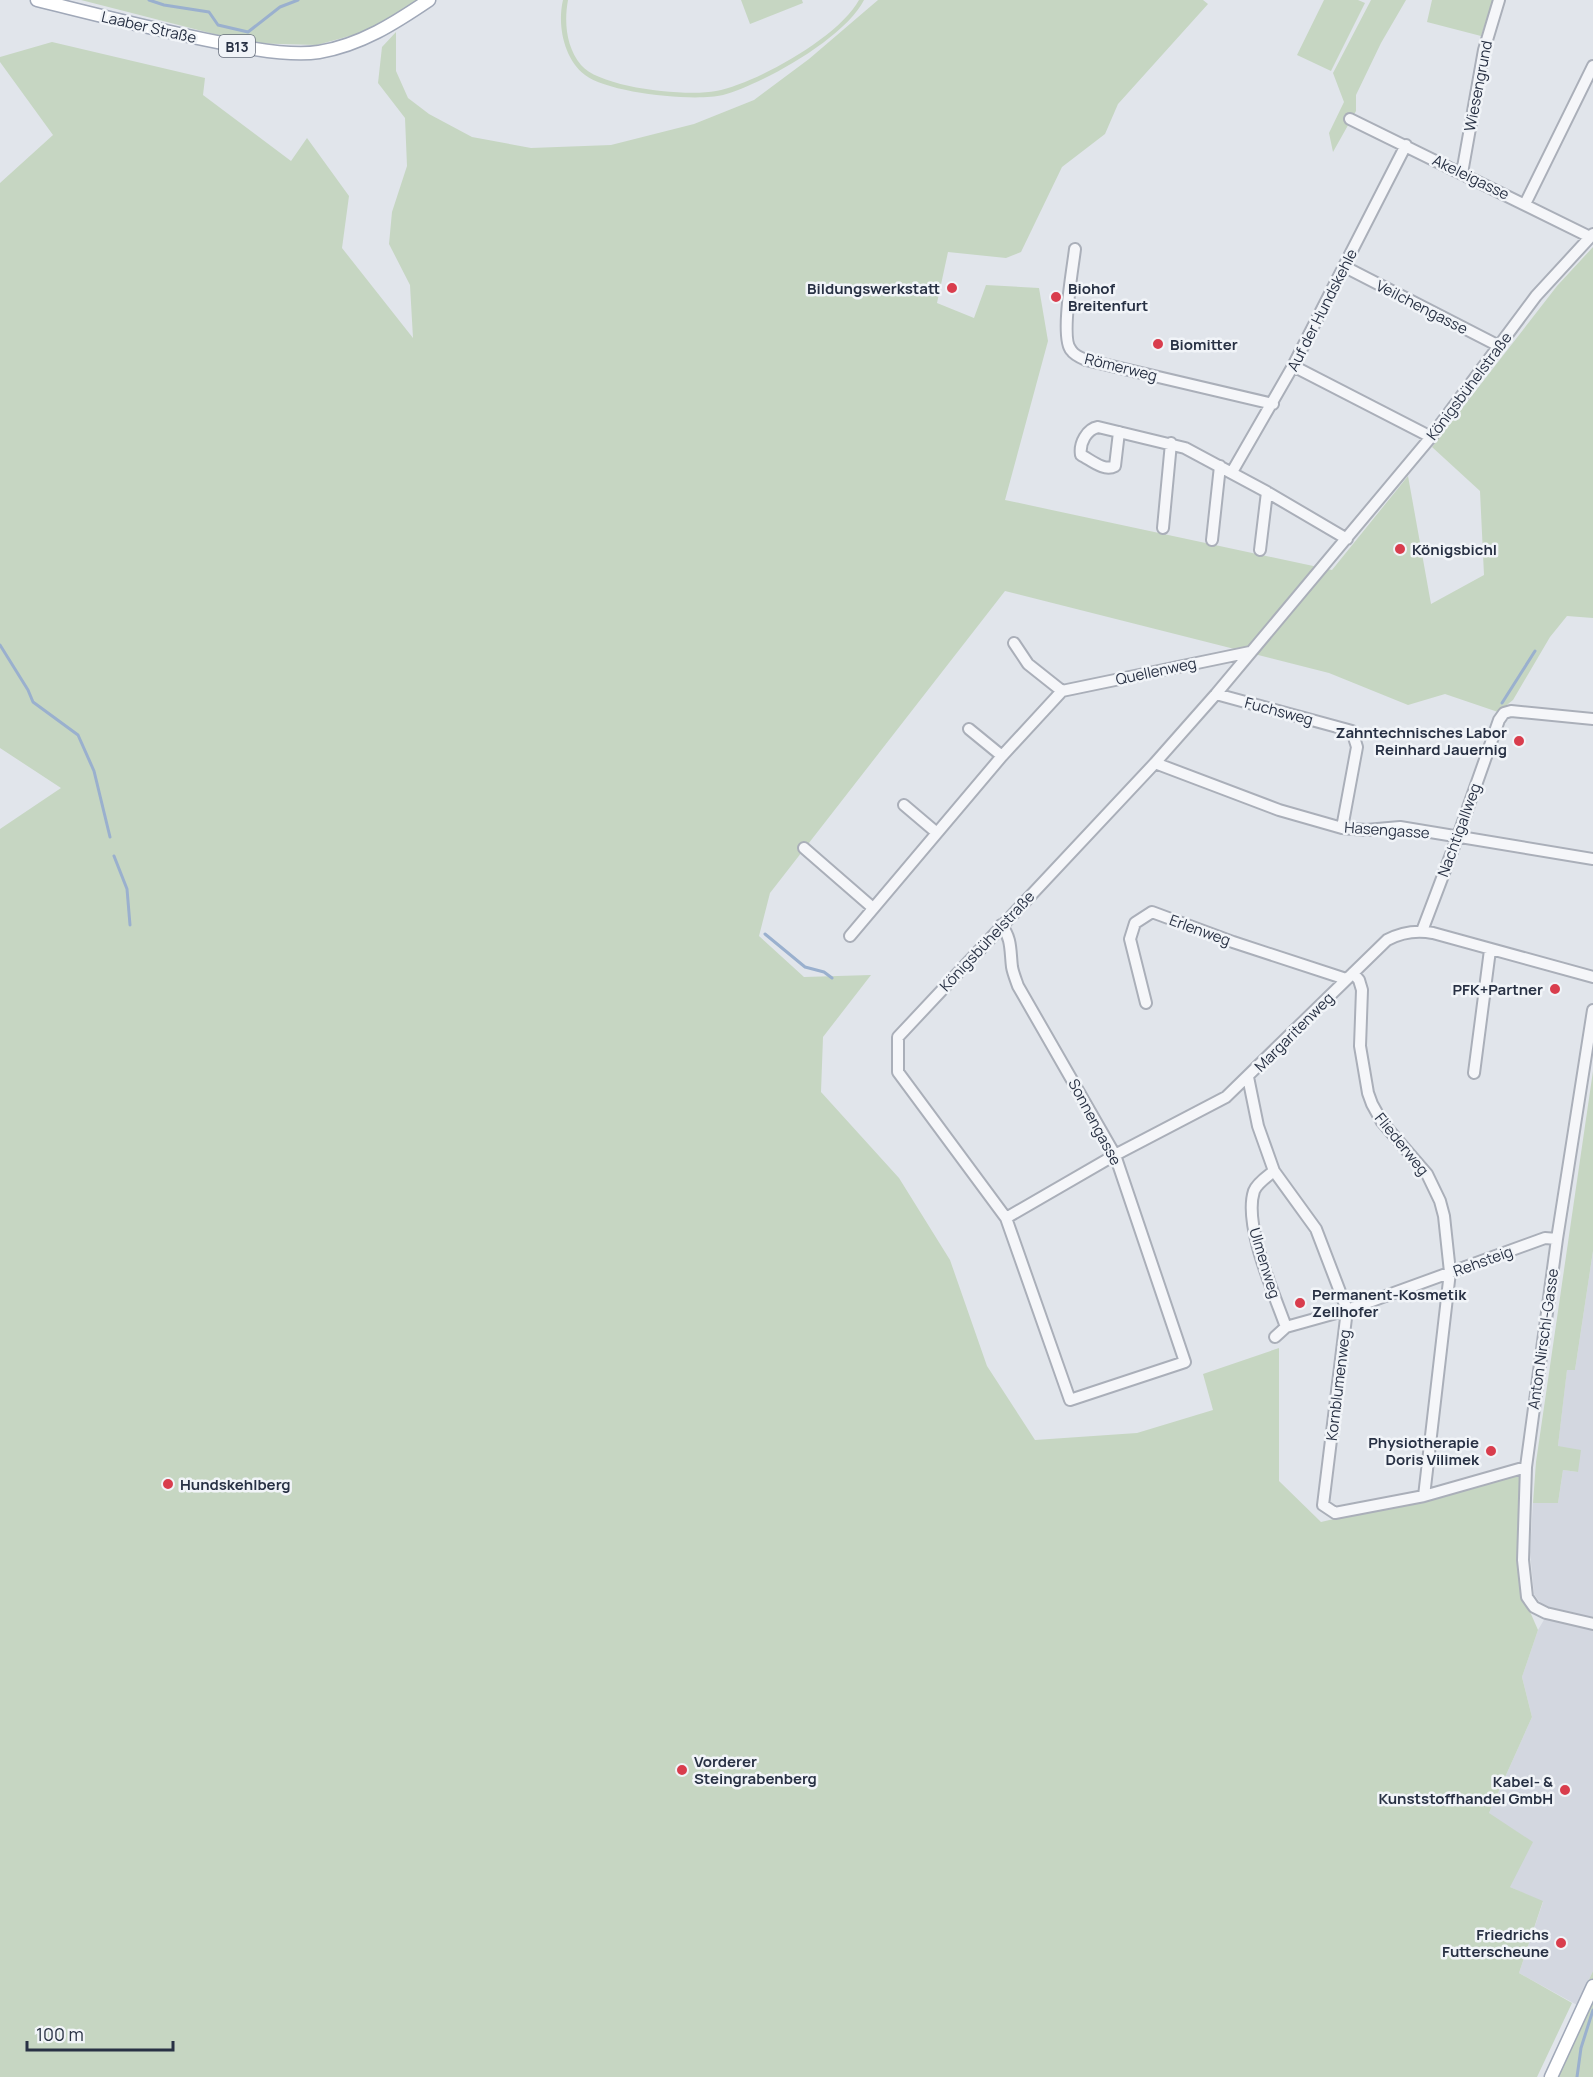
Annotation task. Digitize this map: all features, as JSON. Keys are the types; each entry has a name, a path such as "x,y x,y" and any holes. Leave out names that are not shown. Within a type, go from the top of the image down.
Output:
{"main road":[{"name":"Laaber Straße","path":"37,0 223,43 274,51 317,52 339,48 379,32 429,0"},
{"path":"1551,2077 1593,1986"}],"street":[{"name":"Wiesengrund","path":"1462,173 1484,50 1499,0"},
{"path":"1525,204 1593,66"},
{"name":"Akeleigasse","path":"1350,119 1592,236"},
{"name":"Auf der Hundskehle","path":"1232,472 1273,404 1406,146"},
{"name":"Königsbühelstraße","path":"1070,1400 1006,1218 898,1072 898,1037 1155,763 1216,694 1431,437 1536,296 1592,236"},
{"name":"Römerweg","path":"1075,249 1067,317 1070,350 1086,360 1273,404"},
{"name":"Veilchengasse","path":"1345,267 1499,346"},
{"path":"1293,366 1431,437"},
{"path":"1119,432 1185,448 1232,472 1347,539"},
{"path":"1163,528 1171,443"},
{"path":"1212,540 1220,466"},
{"path":"1260,550 1267,492"},
{"path":"850,936 1002,756 1062,691 1028,664 1014,644"},
{"name":"Quellenweg","path":"1062,691 1250,652"},
{"name":"Fuchsweg","path":"1216,694 1352,731 1357,747 1342,828"},
{"name":"Nachtigallweg","path":"1422,931 1492,738 1504,713 1527,711 1593,719"},
{"path":"969,729 1002,756"},
{"name":"Hasengasse","path":"1155,763 1279,810 1342,828 1366,830 1400,828 1593,859"},
{"path":"904,805 937,833"},
{"path":"804,848 873,908"},
{"name":"Erlenweg","path":"1146,1003 1130,939 1135,923 1152,912 1233,942 1349,976"},
{"name":"Sonnengasse","path":"1001,925 1007,932 1012,951 1012,968 1017,986 1115,1155 1185,1362 1070,1400"},
{"name":"Margaritenweg","path":"1006,1218 1115,1155 1226,1097 1349,976 1387,940 1397,935 1422,931 1593,977"},
{"path":"1474,1073 1490,950"},
{"name":"Fliederweg","path":"1349,976 1359,980 1362,990 1360,1046 1368,1093 1382,1122 1431,1181 1444,1216 1450,1272 1424,1496"},
{"name":"Anton Nirschl-Gasse","path":"1593,1010 1557,1239 1526,1467 1523,1560 1527,1597 1534,1607 1546,1613 1593,1624"},
{"name":"Kornblumenweg","path":"1248,1077 1258,1126 1274,1171 1316,1229 1347,1310 1323,1505 1335,1513 1424,1496 1526,1467"},
{"name":"Ulmenweg","path":"1274,1171 1255,1188 1251,1213 1258,1247 1286,1327"},
{"name":"Rehsteig","path":"1275,1336 1286,1327 1347,1310 1545,1239 1557,1239"}],"shaded area":[{"path":"1593,1251 1593,1618 1544,1608 1534,1594 1530,1552 1533,1503 1558,1503 1563,1470 1578,1472 1558,1446 1567,1369 1575,1370"},
{"path":"1545,1618 1593,1630 1593,1971 1577,2005 1519,1973 1543,1902 1510,1887 1489,1813 1532,1717 1522,1677 1538,1630"}],"green space":[{"path":"81,0 419,0 364,32 317,45 249,43"},
{"path":"563,0 568,0 566,25 572,50 581,65 591,73 606,80 645,89 703,93 753,79 795,56 834,29 859,0 864,0 854,15 822,44 780,70 723,95 692,97 631,91 612,87 585,75 572,60 564,41 561,20"},
{"path":"741,0 802,0 803,3 750,24"},
{"path":"878,0 1203,0 1208,4 1118,104 1105,134 1062,167 1021,252 1006,258 948,252 937,303 974,318 986,285 1039,288 1048,341 1005,500 1332,570 1408,476 1431,604 1484,575 1480,491 1432,447 1557,286 1593,247 1593,618 1567,616 1550,637 1513,700 1498,712 1445,694 1408,705 1329,673 1005,591 770,893 759,936 804,977 871,975 823,1037 821,1092 899,1178 950,1260 987,1366 1035,1440 1137,1433 1213,1410 1203,1374 1279,1348 1279,1481 1321,1522 1521,1475 1521,1591 1538,1630 1522,1677 1532,1717 1489,1813 1533,1842 1510,1887 1543,1901 1519,1973 1572,2003 1537,2077 0,2077 0,829 61,788 0,748 0,183 53,135 0,62 0,57 52,42 205,78 203,95 291,161 307,138 349,196 342,248 413,338 410,285 389,244 392,212 407,166 405,118 378,83 382,47 396,32 396,71 408,98 429,114 472,137 531,148 611,145 694,124 754,100 809,59"},
{"path":"1324,0 1358,0 1365,3 1331,71 1297,55"},
{"path":"1371,0 1406,0 1381,43 1356,95 1356,111 1333,152 1329,133 1344,102 1333,73"},
{"path":"1432,0 1493,0 1481,36 1427,22"},
{"path":"1593,1071 1593,1251 1575,1370 1567,1370 1558,1446 1581,1450 1578,1472 1563,1470 1558,1503 1533,1503 1536,1462"},
{"path":"1593,1971 1593,2077 1554,2077 1577,2005"}],"waterway":[{"path":"149,0 164,5 209,12 218,25 248,32 280,7 298,0"},
{"path":"0,645 33,702 78,735 94,771 110,837"},
{"path":"1502,703 1535,651"},
{"path":"114,856 127,889 130,925"},
{"path":"765,934 805,967 824,972 832,978"},
{"path":"1577,2077 1581,2048 1593,2010"}],"place":[{"name":"Bildungswerkstatt","path":"952,288"},
{"name":"Biohof Breitenfurt","path":"1056,297"},
{"name":"Biomitter","path":"1158,344"},
{"name":"Königsbichl","path":"1400,549"},
{"name":"Zahntechnisches Labor Reinhard Jauernig","path":"1519,741"},
{"name":"PFK+Partner","path":"1555,989"},
{"name":"Permanent-Kosmetik Zellhofer","path":"1300,1303"},
{"name":"Physiotherapie Doris Vilimek","path":"1491,1451"},
{"name":"Hundskehlberg","path":"168,1484"},
{"name":"Vorderer Steingrabenberg","path":"682,1770"},
{"name":"Kabel- & Kunststoffhandel GmbH","path":"1565,1790"},
{"name":"Friedrichs Futterscheune","path":"1561,1943"}]}
